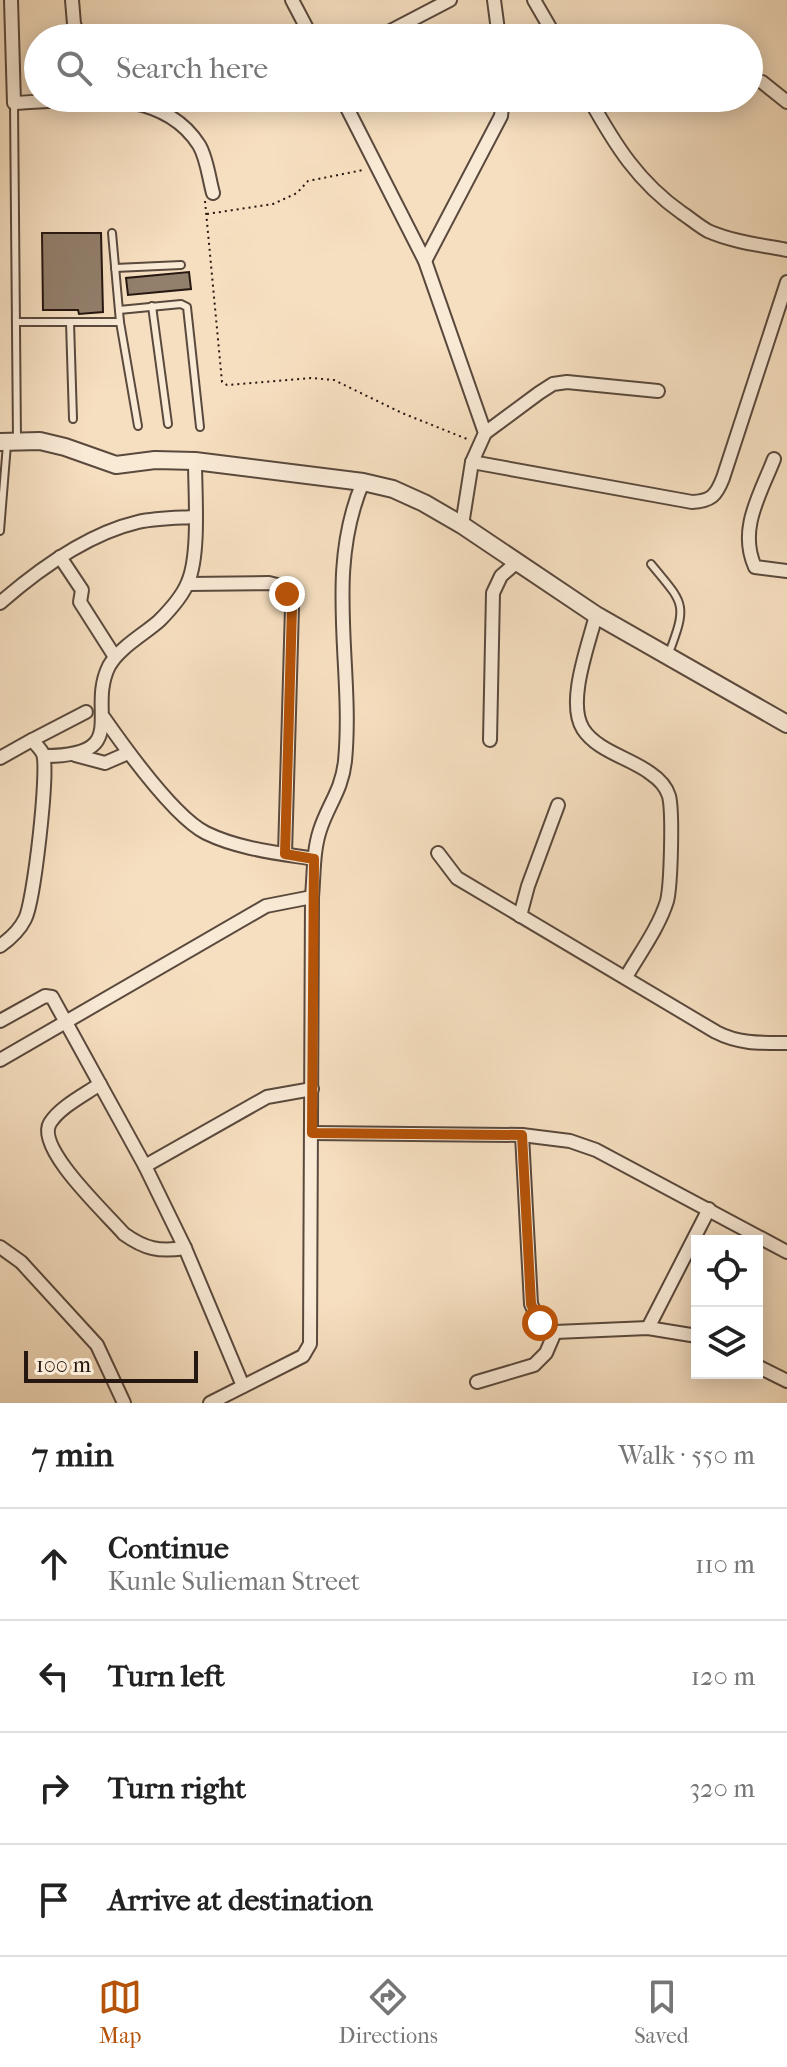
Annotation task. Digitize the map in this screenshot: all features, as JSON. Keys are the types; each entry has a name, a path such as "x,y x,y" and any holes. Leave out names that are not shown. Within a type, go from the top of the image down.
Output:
{"street":[{"path":"11,0 14,103 24,103"},
{"path":"72,0 74,24"},
{"path":"292,0 305,24"},
{"path":"404,24 450,0"},
{"path":"494,0 497,24"},
{"path":"534,0 548,24"},
{"path":"763,83 787,102"},
{"path":"162,112 172,116 200,146 209,196"},
{"path":"349,112 425,261 482,438"},
{"path":"425,261 501,112"},
{"path":"597,112 635,172 671,205 706,230 737,241 787,250"},
{"path":"472,462 692,502 708,501 717,494 723,478 787,282"},
{"path":"462,525 472,462 482,438 553,384 567,382 658,391"},
{"path":"8,441 40,441 116,465 155,460 195,461 363,482 393,489 462,525 596,615 787,724"},
{"path":"774,459 747,528 749,553 755,567 787,571"},
{"path":"75,755 88,749 101,733 104,718 103,679 115,657 161,619 188,584 193,560 195,461"},
{"path":"210,1403 303,1356 310,1344 314,859 321,827 342,784 345,762 349,711 343,550 353,506 363,482"},
{"path":"0,603 60,557 109,532 138,522 194,517"},
{"path":"60,557 82,590 80,602 115,657"},
{"path":"490,740 493,593 501,576 517,562"},
{"path":"188,584 269,583 281,586 292,607 285,854"},
{"path":"596,615 579,680 577,707 582,728 592,739 650,772 663,784 669,798 668,899 626,977"},
{"path":"0,758 86,712"},
{"path":"104,718 128,753 188,821 203,832 259,850 314,859"},
{"path":"0,946 14,936 26,918 39,852 44,756 32,740"},
{"path":"44,756 75,755 105,763 128,753"},
{"path":"520,916 558,805"},
{"path":"438,853 457,878 730,1039 746,1043 787,1043"},
{"path":"0,1060 266,906 312,897"},
{"path":"0,1021 49,996 145,1166 185,1248 243,1386"},
{"path":"100,1084 57,1115 48,1126 48,1138 55,1156 124,1234 137,1243 162,1251 185,1248"},
{"path":"145,1166 267,1097 312,1089"},
{"path":"312,1133 522,1135 570,1141 596,1150 787,1252"},
{"path":"522,1135 531,1304 540,1323 555,1332 648,1328 691,1335"},
{"path":"648,1328 709,1209"},
{"path":"0,1247 21,1262 97,1345 124,1403"},
{"path":"477,1382 534,1365 546,1353 555,1332"},
{"path":"763,1369 787,1381"}],"lane":[{"path":"0,531 16,322 14,103"},
{"path":"112,233 120,322 138,426"},
{"path":"115,268 181,265"},
{"path":"119,310 181,304 187,307 200,427"},
{"path":"152,306 168,424"},
{"path":"16,322 120,322"},
{"path":"70,322 73,419"},
{"path":"651,564 677,595 681,605 681,622 668,656"}],"path":[{"path":"206,214 273,204 297,193 308,181 377,168"},
{"path":"209,196 206,214 222,382 227,385 311,378 334,380 402,413 482,438"}],"building":[{"path":"42,233 101,233 103,312 79,314 78,310 43,310"},
{"path":"189,272 191,289 128,295 126,278"}],"route":[{"path":"287,594 292,607 285,854 314,859 312,1133 522,1135 531,1304 540,1323"}]}
